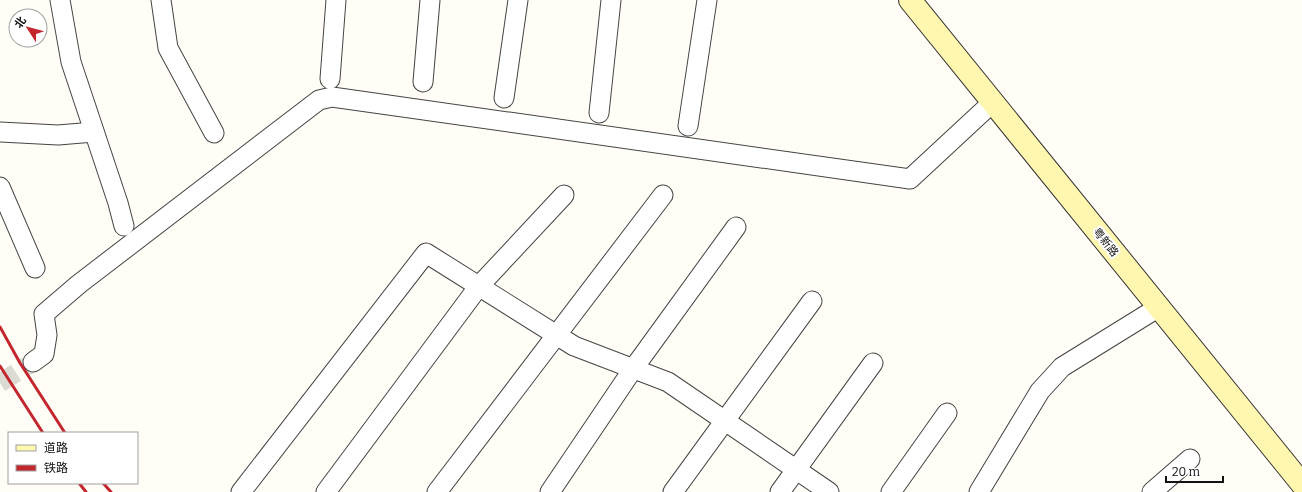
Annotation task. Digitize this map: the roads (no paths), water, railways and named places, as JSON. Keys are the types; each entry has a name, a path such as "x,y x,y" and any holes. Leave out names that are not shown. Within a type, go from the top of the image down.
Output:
{"street":[{"path":"60,0 72,62 124,226"},
{"path":"161,0 168,48 214,133"},
{"path":"330,79 336,0"},
{"path":"423,82 430,0"},
{"path":"504,98 518,0"},
{"path":"599,113 611,0"},
{"path":"688,126 707,0"},
{"name":"粤新路","path":"910,0 1302,484"},
{"name":"粤新路","path":"927,0 1302,466"},
{"path":"33,362 44,354 48,335 44,314 79,284 319,100 332,97 910,179 993,102"},
{"path":"0,132 58,134 94,132"},
{"path":"0,187 35,268"},
{"path":"326,492 479,286 564,194"},
{"path":"437,492 663,195"},
{"path":"550,492 633,369 736,227"},
{"path":"241,492 426,253 574,346 668,382 829,492"},
{"path":"673,492 812,301"},
{"path":"979,492 1040,391 1062,367 1159,307"},
{"path":"780,492 873,363"},
{"path":"891,492 947,413"},
{"path":"1152,492 1190,459"}],"tunnel":[{"path":"0,383 33,362"}],"railway":[{"path":"0,327 20,363 64,432"},
{"path":"0,366 42,432"},
{"path":"80,484 86,492"},
{"path":"104,484 111,492"}]}
